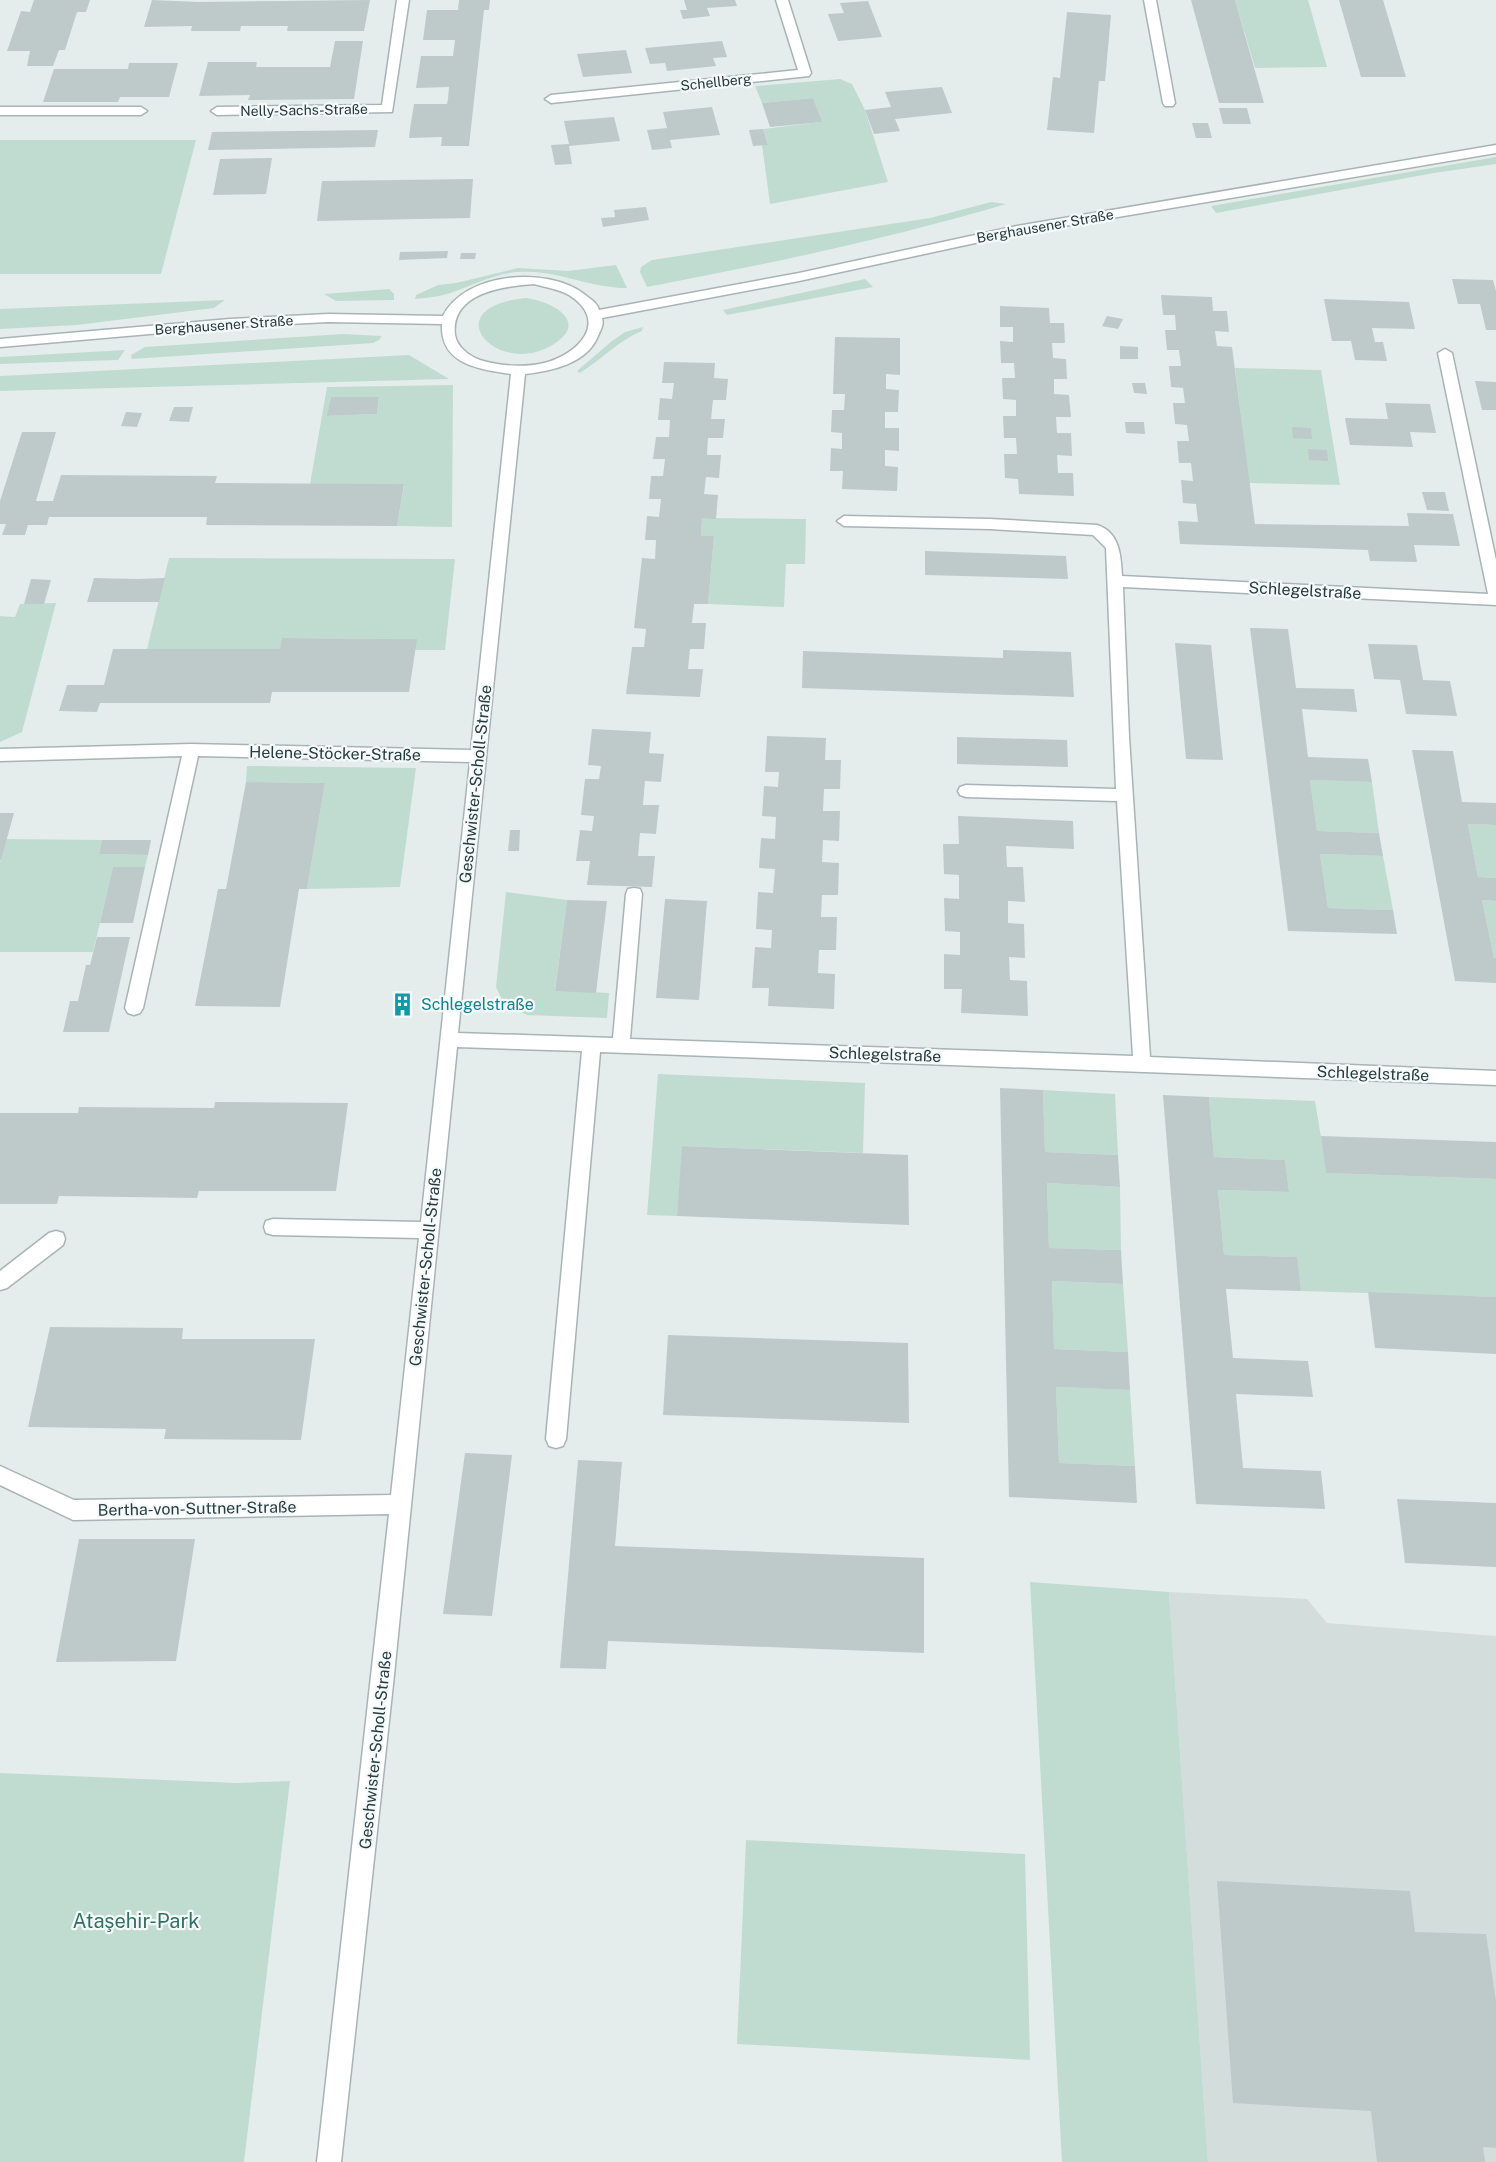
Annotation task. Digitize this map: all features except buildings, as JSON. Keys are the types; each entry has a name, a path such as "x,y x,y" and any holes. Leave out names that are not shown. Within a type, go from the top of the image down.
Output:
{"street":[{"name":"Nelly-Sachs-Straße","path":"218,111 388,109 403,0"},
{"name":"Schellberg","path":"551,99 805,74 782,0"},
{"path":"1150,0 1169,103"},
{"path":"0,111 141,111"},
{"name":"Berghausener Straße","path":"596,315 799,277 1017,230 1496,149"},
{"path":"534,280 556,284 574,291 588,302 596,315 596,328 591,342 578,354 540,370 518,372 493,369 471,362 455,350 448,335 448,320 456,306 470,295 489,286 511,281 534,280"},
{"name":"Berghausener Straße","path":"0,343 230,323 328,318 448,320"},
{"path":"1445,353 1496,595"},
{"name":"Geschwister-Scholl-Straße","path":"329,2162 401,1504 518,372"},
{"path":"844,521 990,524 1096,530 1113,547 1125,795 1142,1064"},
{"name":"Schlegelstraße","path":"1114,581 1496,600"},
{"path":"134,1008 191,750"},
{"name":"Helene-Stöcker-Straße","path":"0,755 191,750 479,756"},
{"path":"966,791 1125,795"},
{"path":"621,1044 634,894"},
{"name":"Schlegelstraße","path":"448,1040 621,1044 1496,1078"},
{"path":"555,1439 576,1243 592,1044"},
{"path":"273,1227 429,1230"},
{"path":"0,1282 56,1239"},
{"name":"Bertha-von-Suttner-Straße","path":"0,1475 73,1510 401,1504"}],"shaded area":[{"path":"1169,1592 1307,1599 1327,1623 1496,1636 1496,2162 1208,2162"}],"green space":[{"path":"1235,0 1308,0 1327,67 1255,68"},
{"path":"840,79 852,84 865,110 888,182 770,204 762,145 768,144 763,129 821,122 813,98 762,103 755,86"},
{"path":"0,140 196,140 161,274 0,274"},
{"path":"1496,157 1496,164 1434,173 1216,213 1211,206"},
{"path":"991,202 1006,204 872,240 738,269 647,287 640,272 641,267 652,260 930,218"},
{"path":"616,265 627,288 599,285 546,273 518,272 491,278 443,295 415,299 416,295 438,285 518,268 568,271"},
{"path":"865,279 873,287 727,315 723,310"},
{"path":"389,289 394,294 394,300 336,301 324,294"},
{"path":"526,298 546,303 563,313 568,320 568,328 564,336 554,344 533,353 513,353 496,348 484,338 479,326 483,314 498,304"},
{"path":"225,300 214,308 77,325 0,329 0,309"},
{"path":"643,327 642,331 625,340 580,373 577,371 625,332"},
{"path":"343,334 382,336 373,343 132,359 131,355 145,347"},
{"path":"125,350 118,360 0,364 0,357"},
{"path":"409,355 449,379 0,391 0,376"},
{"path":"1235,368 1321,370 1340,485 1249,483"},
{"path":"453,385 452,527 397,526 404,485 310,484 327,387","holes":["331,397 379,398 377,414 328,416"]},
{"path":"702,518 806,519 805,564 786,564 784,607 708,604 714,536 701,536"},
{"path":"169,558 455,559 445,650 415,650 416,639 283,638 280,649 147,649"},
{"path":"56,603 22,732 0,742 0,616 15,617 20,604"},
{"path":"247,766 416,768 400,887 307,889 325,783 246,782"},
{"path":"1310,780 1372,782 1379,833 1317,831"},
{"path":"1468,824 1496,825 1496,878 1478,877"},
{"path":"6,839 102,840 99,854 148,855 145,867 113,868 93,952 0,952 0,862"},
{"path":"1320,854 1383,856 1393,910 1328,908"},
{"path":"506,892 567,900 555,990 609,993 607,1018 527,1015 504,1004 496,987"},
{"path":"1482,900 1496,901 1496,958 1494,958"},
{"path":"658,1074 865,1083 863,1153 683,1146 677,1216 647,1215"},
{"path":"1043,1090 1115,1094 1118,1155 1045,1152"},
{"path":"1209,1097 1315,1101 1327,1173 1496,1179 1496,1297 1301,1291 1296,1257 1224,1255 1218,1190 1289,1192 1285,1160 1214,1157"},
{"path":"1047,1183 1120,1187 1121,1250 1049,1248"},
{"path":"1052,1281 1123,1284 1128,1352 1054,1349"},
{"path":"1056,1387 1130,1390 1135,1466 1059,1463"},
{"path":"1030,1582 1169,1592 1208,2162 1062,2162"},
{"name":"Ataşehir-Park","path":"0,1773 237,1783 290,1781 244,2162 0,2162"},
{"path":"746,1840 1025,1854 1030,2060 737,2044"}],"place":[{"name":"Schlegelstraße","path":"403,1004"}]}
